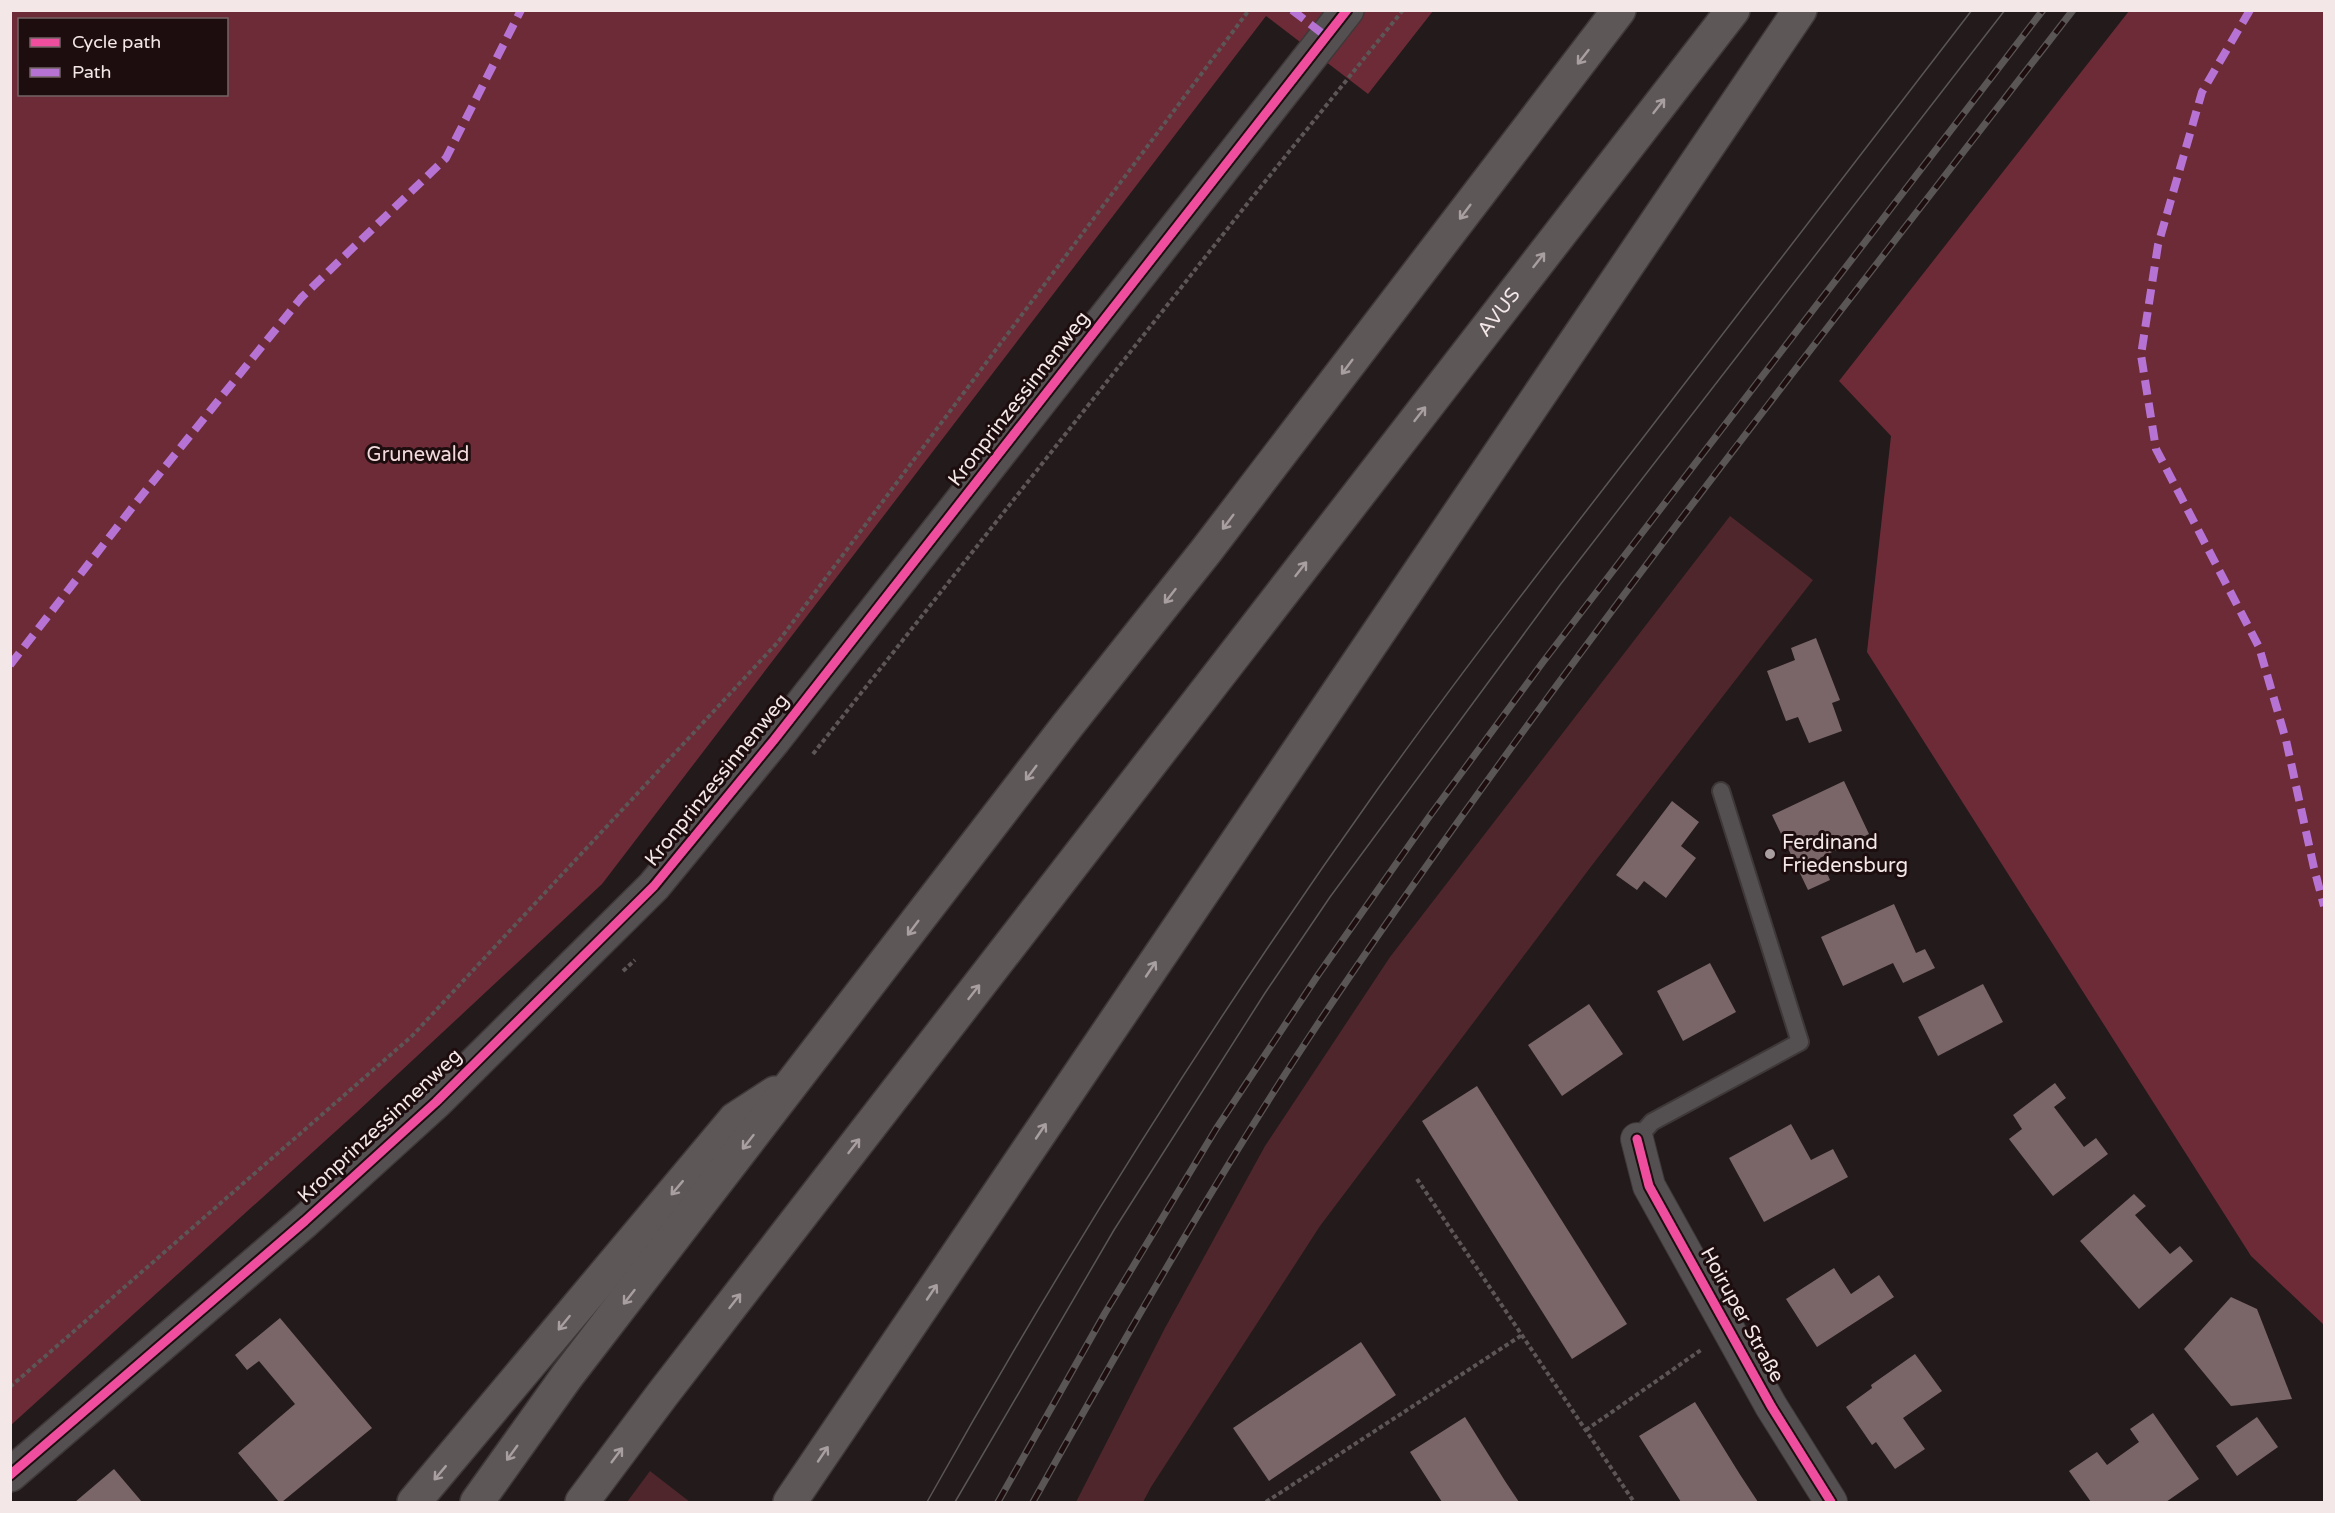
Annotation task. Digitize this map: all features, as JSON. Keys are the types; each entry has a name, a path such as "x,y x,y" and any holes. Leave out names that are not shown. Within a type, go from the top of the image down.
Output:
{"highway":[{"path":"477,1503 567,1376 1059,735 1206,550 1619,10"},
{"name":"AVUS","path":"582,1503 662,1395 1733,10"},
{"path":"790,1503 1800,10"},
{"path":"414,1503 735,1119 797,1079"}],"street":[{"name":"Kronprinzessinnenweg","path":"10,1474 305,1221 436,1102 654,886 789,722 1347,10"},
{"name":"Hoiruper Straße","path":"1637,1139 1649,1186 1771,1406 1831,1503"}],"lane":[{"name":"Hoiruper Straße","path":"1637,1139 1652,1122 1800,1041 1721,791"}],"path":[{"path":"10,1387 412,1036 778,642 1250,10"},
{"path":"1417,1179 1634,1503"},
{"path":"1586,1430 1730,1330"},
{"path":"1266,1503 1522,1335"}],"shaded area":[{"path":"1730,516 1813,580 1596,860 1320,1226 1143,1502 1076,1502 1165,1328 1265,1146 1390,957"},
{"path":"650,1471 690,1502 627,1502"}],"green space":[{"name":"Grunewald","path":"11,11 1433,11 1368,94 1266,16 602,884 357,1112 11,1425"},
{"path":"2129,11 2324,11 2324,1325 2251,1256 1867,652 1891,436 1839,381"}],"building":[{"path":"1816,638 1840,700 1832,703 1842,731 1809,743 1798,717 1786,721 1767,671 1795,660 1791,648"},
{"path":"1844,781 1869,834 1820,858 1830,880 1808,890 1772,815"},
{"path":"1672,801 1699,822 1681,846 1696,858 1666,898 1644,881 1637,890 1616,875"},
{"path":"1894,904 1916,953 1925,949 1935,968 1903,983 1893,963 1843,986 1821,937"},
{"path":"1710,963 1736,1012 1683,1041 1657,991"},
{"path":"1983,984 2003,1022 1938,1056 1918,1017"},
{"path":"1589,1004 1623,1054 1562,1096 1528,1045"},
{"path":"2055,1083 2066,1098 2054,1107 2084,1147 2096,1138 2108,1154 2053,1196 2009,1139 2022,1129 2013,1115"},
{"path":"1477,1086 1627,1324 1572,1359 1422,1121"},
{"path":"1791,1124 1811,1160 1833,1149 1848,1177 1764,1222 1729,1158"},
{"path":"2134,1194 2146,1206 2135,1215 2170,1254 2180,1246 2193,1261 2139,1309 2080,1241"},
{"path":"1834,1268 1851,1294 1879,1275 1894,1297 1817,1347 1786,1299"},
{"path":"2231,1297 2257,1309 2292,1399 2231,1406 2184,1349"},
{"path":"280,1318 372,1428 282,1502 279,1502 238,1453 295,1404 259,1361 247,1370 235,1355"},
{"path":"1361,1342 1396,1395 1269,1481 1233,1428"},
{"path":"1915,1354 1942,1391 1903,1418 1925,1449 1895,1469 1876,1442 1872,1445 1846,1407 1872,1388 1871,1385"},
{"path":"1695,1402 1758,1502 1681,1502 1639,1436"},
{"path":"2153,1413 2199,1479 2166,1502 2091,1502 2069,1471 2097,1452 2107,1465 2139,1442 2130,1429"},
{"path":"1465,1417 1519,1502 1442,1502 1410,1452"},
{"path":"2257,1417 2278,1447 2237,1476 2216,1446"},
{"path":"114,1469 142,1502 75,1502"}],"tram line":[{"path":"927,1502 1032,1320 1142,1140 1316,876 1508,613 1972,10"},
{"path":"955,1502 1114,1230 1265,993 1330,897 1560,585 2005,10"}],"railway":[{"path":"998,1502 1105,1313 1216,1129 1318,975 1429,817 1543,662 2043,10"},
{"path":"1033,1502 1222,1175 1302,1048 1431,860 1609,614 2073,10"}],"marked path":[{"path":"10,665 135,504 301,298 446,158 521,10"},
{"path":"1292,10 1327,37"},
{"path":"2250,10 2202,92 2158,245 2141,355 2156,449 2259,647 2286,740 2324,906"}],"cycle path":[{"path":"10,1475 305,1221 436,1102 654,886 774,740 1347,10"},
{"path":"1637,1139 1649,1186 1771,1406 1831,1502"}],"place":[{"name":"Ferdinand Friedensburg","path":"1770,854"}]}
